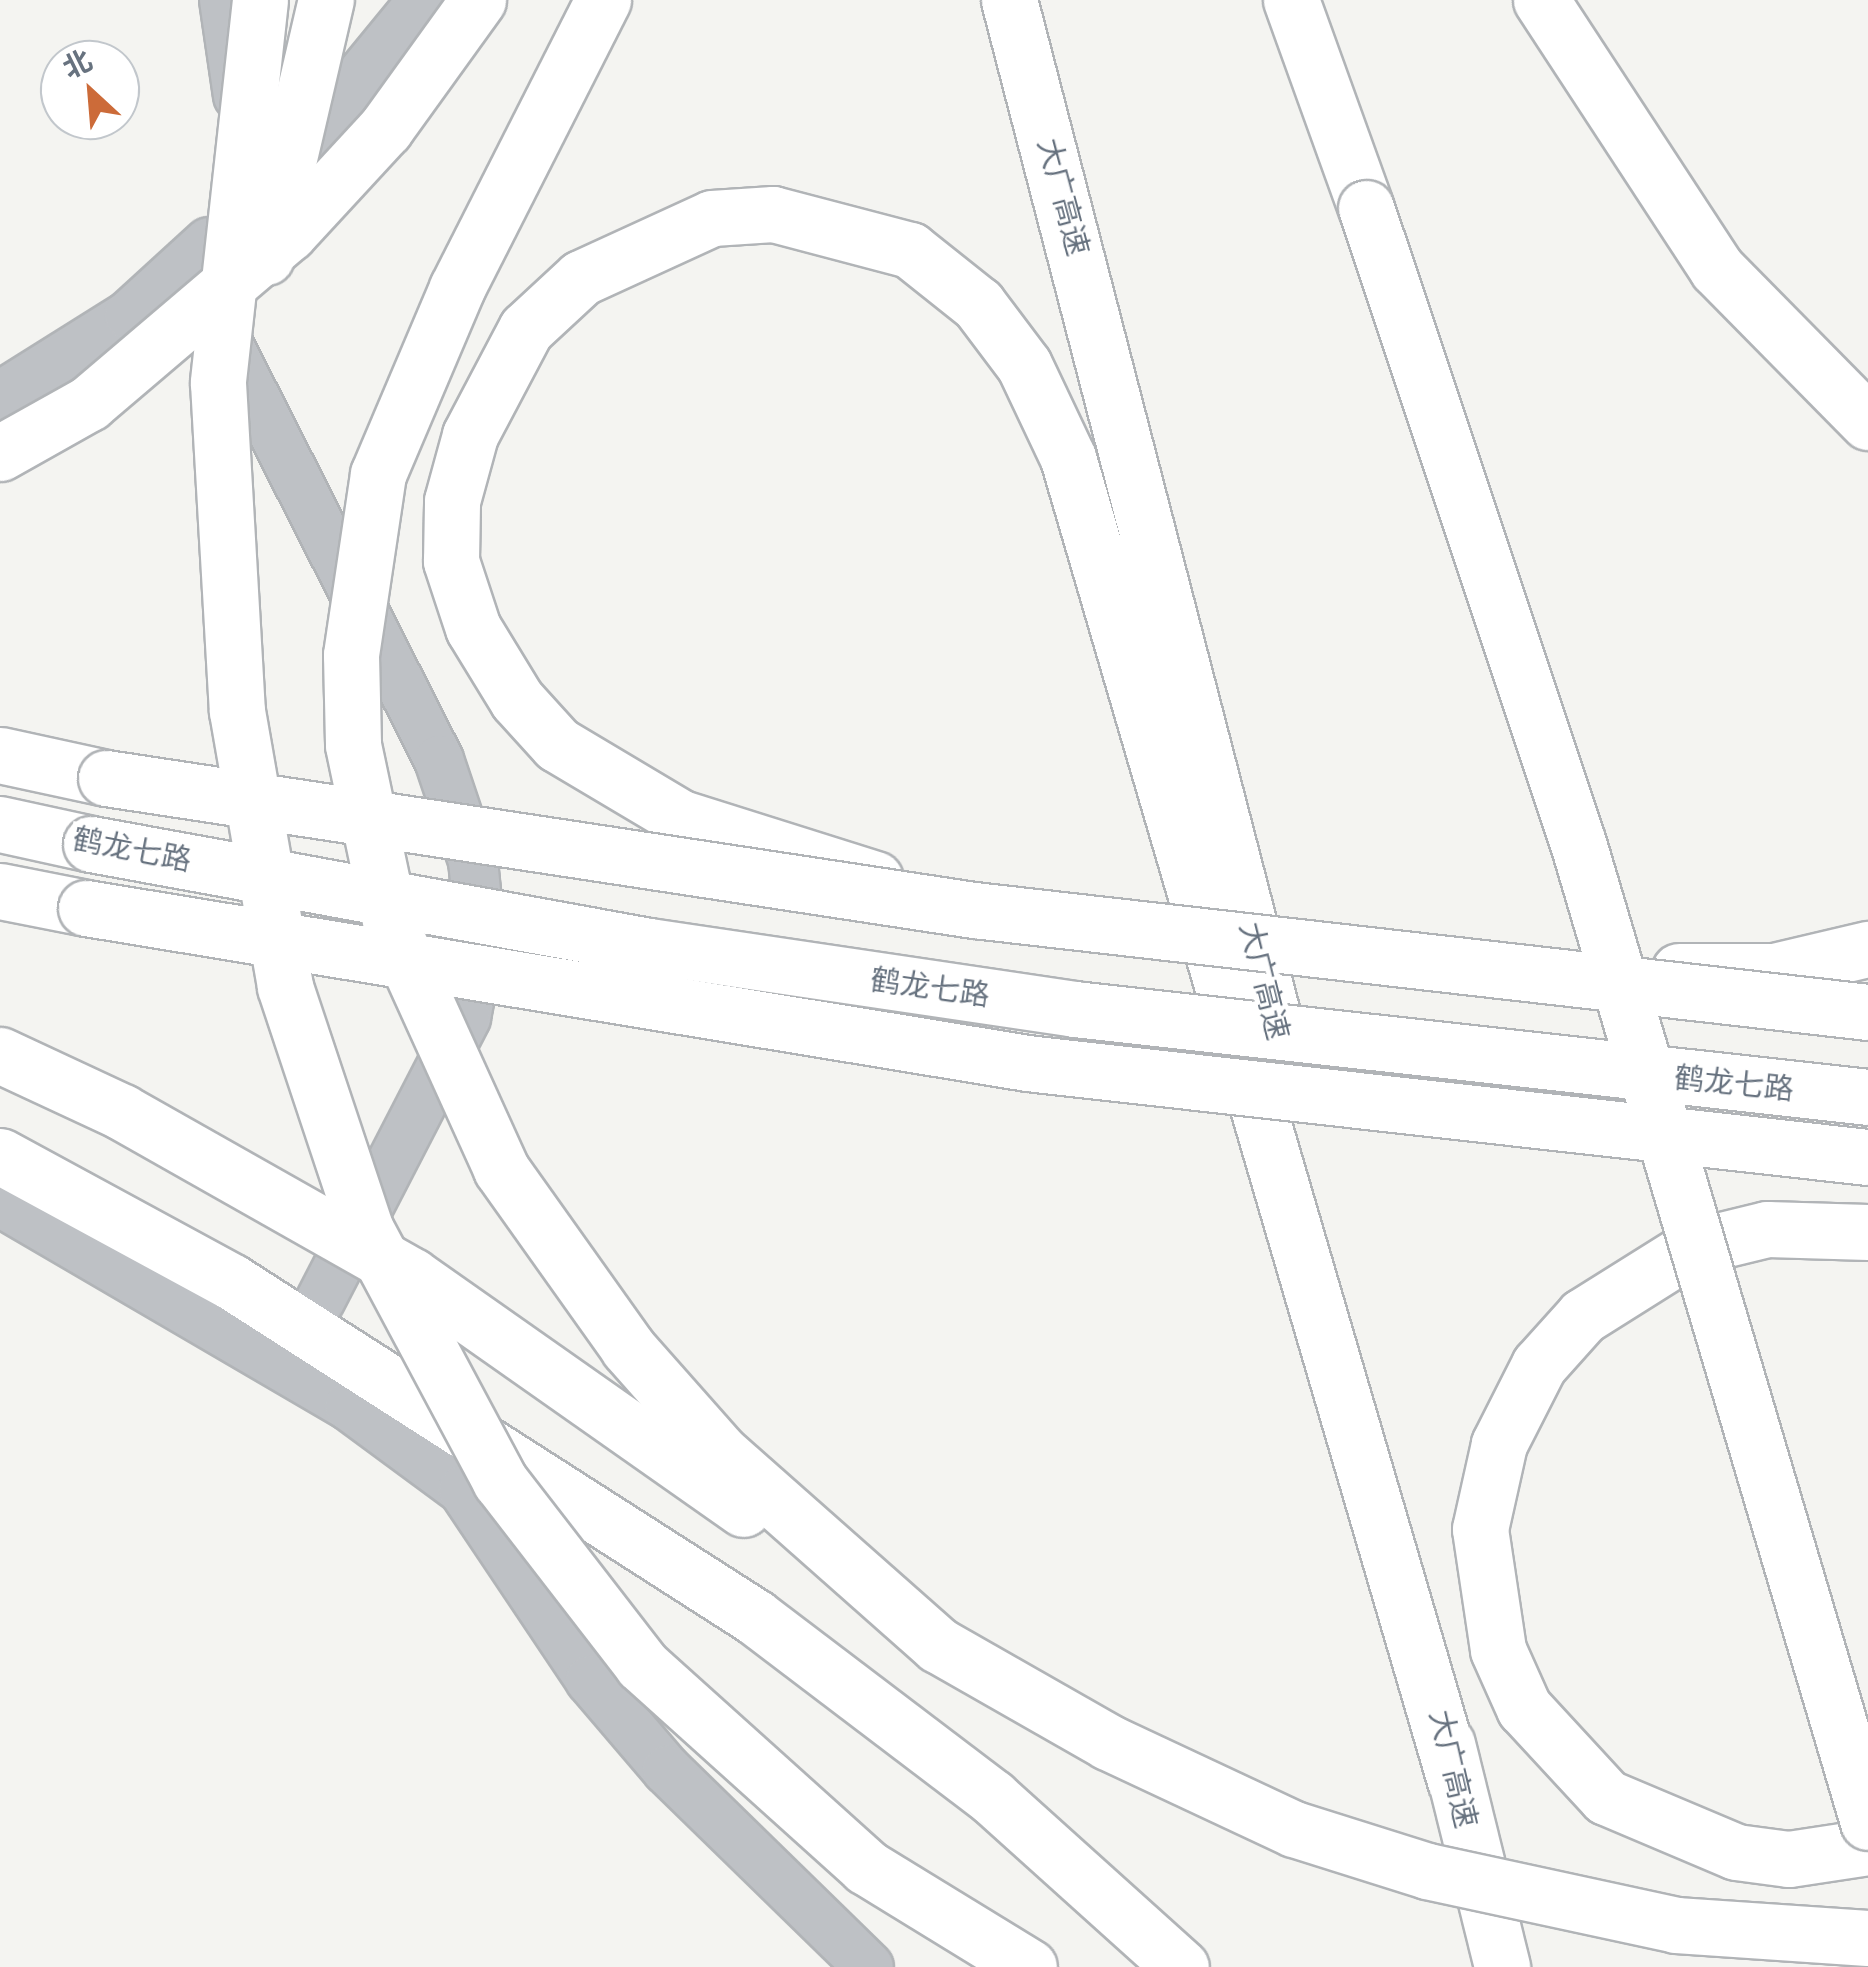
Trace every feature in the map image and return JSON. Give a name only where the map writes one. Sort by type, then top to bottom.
[{"type":"highway","points":[[260,0],[218,383],[232,633],[267,907],[308,1069],[383,1266],[500,1481],[642,1665],[756,1778],[866,1867],[1030,1967]]},
{"type":"highway","points":[[232,633],[260,287],[326,0]]},
{"type":"highway","points":[[0,453],[89,403],[288,233],[385,129],[478,0]]},
{"type":"highway","points":[[603,0],[457,288],[378,474],[350,655],[368,843],[420,1007],[493,1154],[555,1252],[722,1452],[938,1645]]},
{"type":"highway","name":"大广高速","points":[[1009,0],[1136,465],[1502,1967]]},
{"type":"highway","points":[[1291,0],[1578,843],[1868,1822]]},
{"type":"highway","points":[[1541,0],[1646,172],[1717,269],[1868,422]]},
{"type":"highway","points":[[1572,0],[1646,172]]},
{"type":"highway","points":[[974,910],[681,818],[557,744],[517,700],[474,628],[451,561],[452,501],[490,382],[526,329],[581,278],[644,242],[712,218],[773,214],[910,250],[978,304],[1024,365],[1061,442],[1114,591],[1455,1781]]},
{"type":"highway","points":[[0,756],[106,778],[974,910],[1868,1012]]},
{"type":"highway","name":"鹤龙七路","points":[[0,824],[649,946],[1074,1009],[1868,1097]]},
{"type":"highway","name":"鹤龙七路","points":[[0,891],[1027,1063],[1868,1157]]},
{"type":"highway","points":[[1485,970],[1774,971],[1868,949]]},
{"type":"highway","points":[[0,1055],[122,1112],[412,1276],[938,1645],[1197,1788],[1427,1872],[1676,1925],[1868,1938]]},
{"type":"highway","points":[[0,1156],[232,1282],[754,1616],[992,1797],[1181,1967]]},
{"type":"highway","points":[[1868,1232],[1766,1229],[1693,1247],[1583,1316],[1539,1365],[1499,1444],[1480,1529],[1498,1650],[1524,1708],[1606,1797],[1736,1852],[1789,1859],[1868,1847]]},
{"type":"street","points":[[224,0],[241,112],[294,159]]},
{"type":"street","points":[[0,396],[128,314],[186,263],[294,159],[423,0]]},
{"type":"street","points":[[186,263],[438,760],[473,861],[481,940],[466,1018],[320,1301]]},
{"type":"street","points":[[4,1217],[350,1406],[463,1490],[603,1695],[870,1967]]}]
